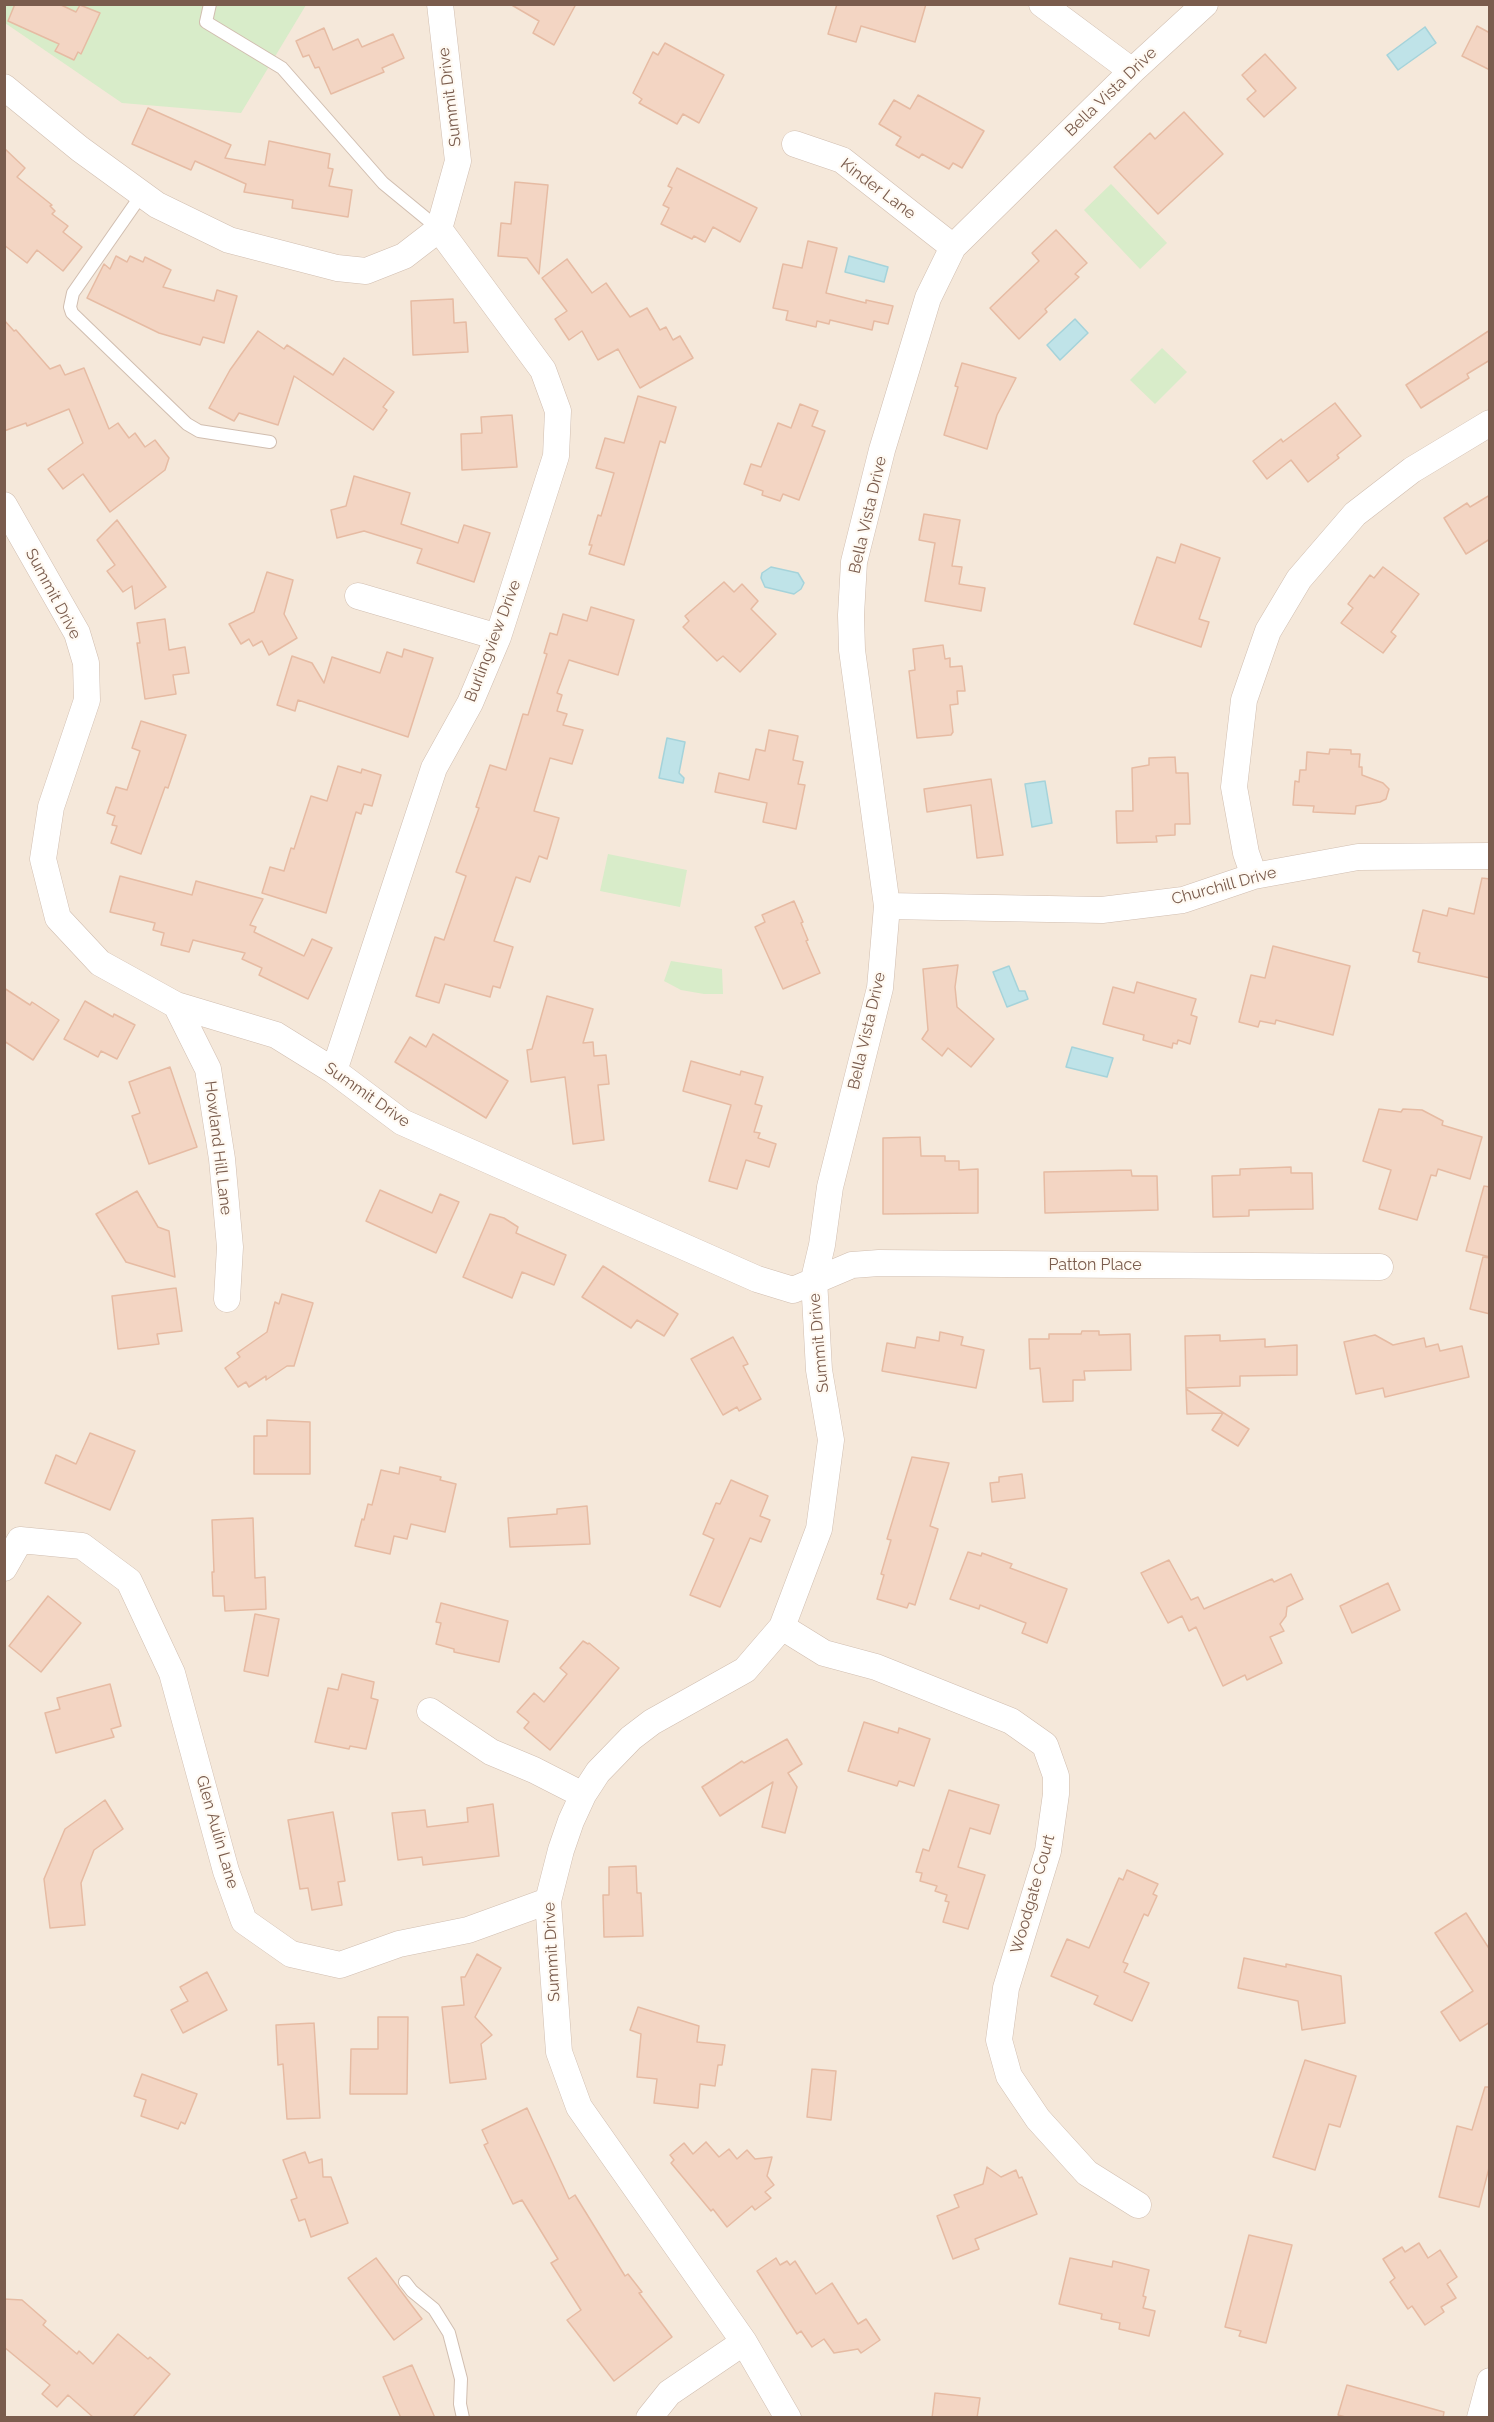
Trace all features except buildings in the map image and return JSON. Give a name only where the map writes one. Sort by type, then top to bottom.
[{"type":"street","name":"Summit Drive","points":[[439,229],[458,162],[440,4]]},
{"type":"street","points":[[1042,4],[1132,71]]},
{"type":"street","name":"Bella Vista Drive","points":[[814,1279],[822,1245],[830,1187],[880,988],[887,906],[852,650],[854,562],[882,450],[928,298],[953,247],[1132,71],[1205,4]]},
{"type":"street","points":[[4,87],[80,149],[157,205],[229,240],[337,268],[366,271],[404,256],[439,229]]},
{"type":"street","name":"Kinder Lane","points":[[795,144],[842,160],[953,247]]},
{"type":"street","name":"Burlingview Drive","points":[[334,1071],[434,768],[470,703],[498,637],[556,456],[558,411],[543,370],[439,229]]},
{"type":"street","points":[[1254,876],[1246,853],[1234,787],[1244,700],[1268,631],[1299,579],[1355,514],[1412,470],[1490,423]]},
{"type":"street","name":"Summit Drive","points":[[4,505],[77,633],[86,663],[87,700],[51,807],[43,859],[57,918],[100,963],[176,1005],[276,1035],[334,1071],[402,1122],[757,1279],[793,1290],[814,1279],[819,1370],[831,1440],[819,1529],[782,1627],[746,1670],[652,1722],[631,1738],[598,1772],[583,1795],[561,1850],[548,1901],[558,2052],[579,2107],[744,2342],[788,2418]]},
{"type":"street","points":[[358,596],[498,637]]},
{"type":"street","name":"Churchill Drive","points":[[887,906],[1102,910],[1184,900],[1254,876],[1358,857],[1490,856]]},
{"type":"street","name":"Howland Hill Lane","points":[[176,1005],[208,1069],[222,1159],[229,1236],[227,1299]]},
{"type":"street","name":"Patton Place","points":[[814,1279],[852,1265],[879,1263],[1380,1267]]},
{"type":"street","name":"Glen Aulin Lane","points":[[4,1569],[20,1540],[82,1546],[129,1581],[172,1673],[226,1871],[243,1921],[291,1954],[340,1965],[399,1944],[468,1930],[548,1901]]},
{"type":"street","name":"Woodgate Court","points":[[782,1627],[824,1653],[876,1667],[1011,1722],[1045,1745],[1056,1776],[1056,1794],[1048,1851],[1006,1988],[999,2040],[1009,2076],[1038,2119],[1087,2173],[1138,2205]]},
{"type":"street","points":[[430,1711],[491,1752],[534,1770],[583,1795]]},
{"type":"street","points":[[649,2418],[669,2393],[744,2342]]},
{"type":"street","points":[[1480,2418],[1490,2381]]},
{"type":"lane","points":[[210,4],[207,22],[282,68],[383,183],[439,229]]},
{"type":"lane","points":[[142,194],[73,293],[70,307],[72,313],[187,424],[199,431],[270,442]]},
{"type":"lane","points":[[405,2282],[440,2317],[449,2333],[461,2379],[460,2404],[463,2418]]},
{"type":"shaded area","points":[[5,5],[1489,5],[1489,2417],[5,2417]]},
{"type":"green space","points":[[4,5],[306,5],[241,113],[122,103],[5,23]]},
{"type":"green space","points":[[1111,184],[1167,243],[1140,269],[1084,210]]},
{"type":"green space","points":[[1162,348],[1187,372],[1155,404],[1130,380]]},
{"type":"green space","points":[[608,854],[687,870],[680,907],[600,891]]},
{"type":"green space","points":[[671,961],[722,969],[723,994],[704,994],[681,990],[664,981]]},
{"type":"water","points":[[1425,27],[1436,43],[1398,70],[1387,55]]},
{"type":"water","points":[[849,256],[888,267],[884,282],[845,272]]},
{"type":"water","points":[[1075,319],[1088,333],[1060,360],[1047,345]]},
{"type":"water","points":[[771,567],[798,573],[804,583],[801,589],[794,594],[765,587],[761,578],[762,573]]},
{"type":"water","points":[[667,738],[685,742],[679,773],[684,778],[683,783],[659,778]]},
{"type":"water","points":[[1045,781],[1052,823],[1032,827],[1025,784]]},
{"type":"water","points":[[1009,966],[1019,991],[1025,991],[1028,999],[1007,1007],[993,972]]},
{"type":"water","points":[[1072,1047],[1113,1058],[1107,1077],[1066,1067]]}]
